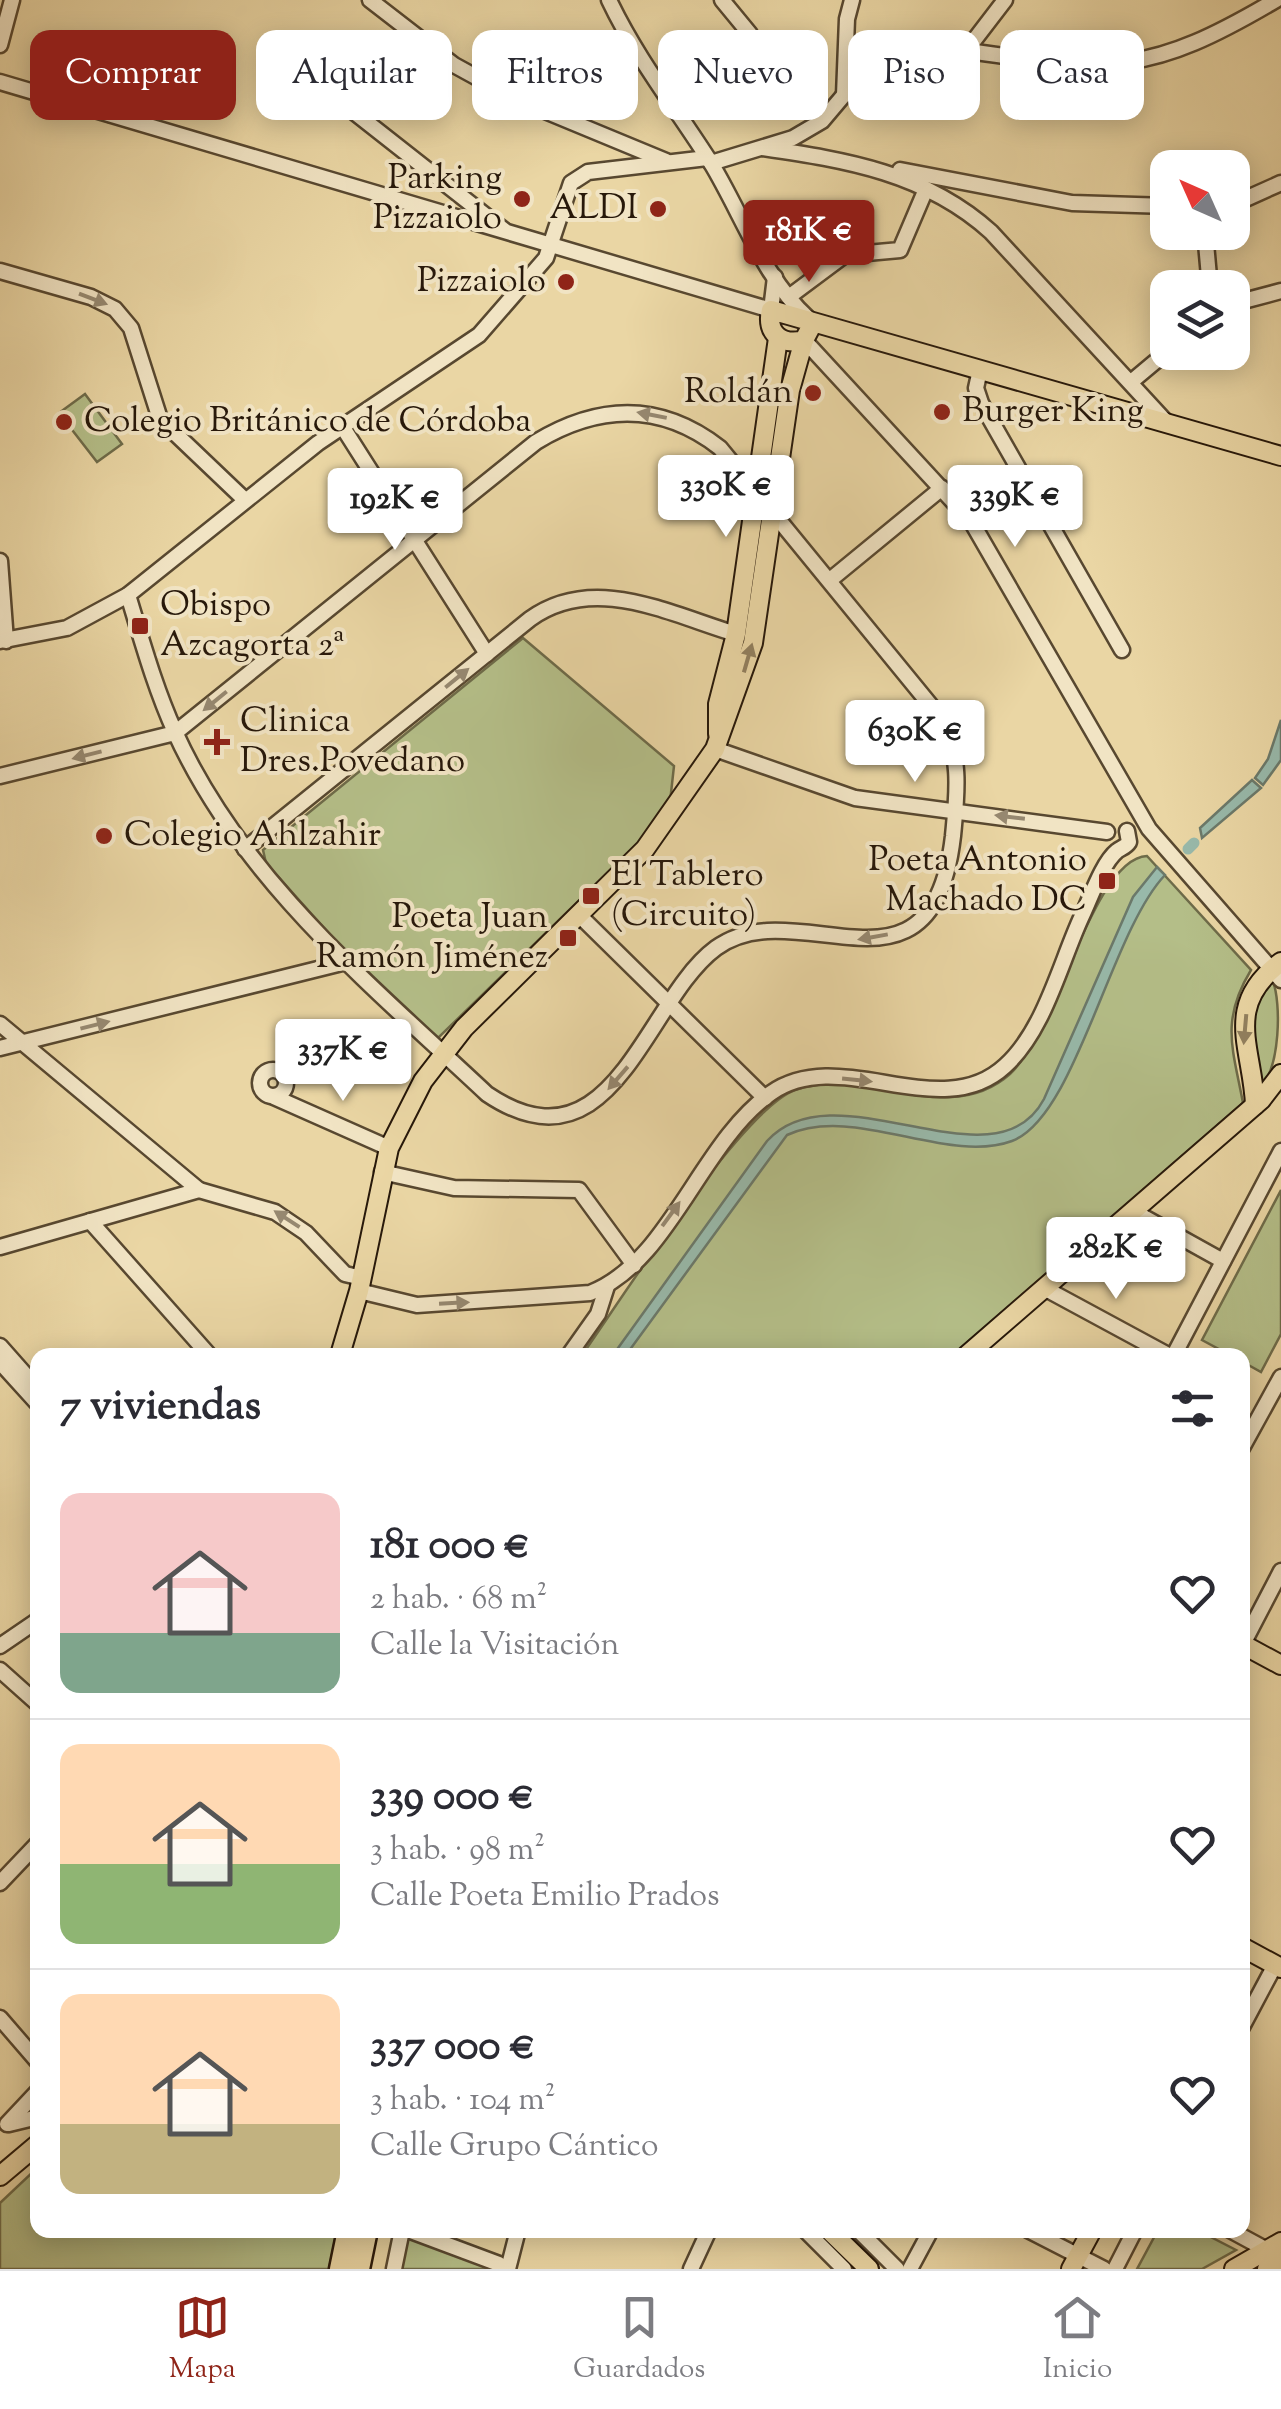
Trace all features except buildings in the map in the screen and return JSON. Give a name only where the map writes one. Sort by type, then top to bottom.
[{"type":"highway","points":[[340,2269],[346,2238]]},
{"type":"highway","points":[[360,2269],[365,2238]]},
{"type":"main road","points":[[804,340],[790,344],[778,338],[769,321],[771,310],[1281,456]]},
{"type":"main road","points":[[342,1348],[389,1148],[442,1052],[646,849],[715,749],[752,643],[795,360],[814,323]]},
{"type":"main road","points":[[715,749],[718,704],[736,634],[778,338]]},
{"type":"main road","points":[[1258,1103],[1242,1032],[1251,998],[1278,971]]},
{"type":"main road","points":[[1258,1103],[1281,1074]]},
{"type":"main road","points":[[975,1348],[1258,1103],[1281,1088]]},
{"type":"main road","points":[[1250,1648],[1281,1665]]},
{"type":"main road","points":[[1250,1950],[1279,1962]]},
{"type":"main road","points":[[0,2176],[30,2151]]},
{"type":"main road","points":[[837,2238],[869,2269]]},
{"type":"main road","points":[[1074,2262],[1088,2238]]},
{"type":"main road","points":[[1234,2269],[1274,2255]]},
{"type":"street","points":[[0,44],[12,0]]},
{"type":"street","points":[[370,0],[454,64],[516,99],[652,158],[674,162]]},
{"type":"street","points":[[722,0],[747,30]]},
{"type":"street","points":[[844,95],[847,19],[852,0]]},
{"type":"street","points":[[980,36],[1005,0]]},
{"type":"street","points":[[980,52],[1078,65],[1150,61],[1186,50],[1276,0]]},
{"type":"street","points":[[613,2],[634,50],[709,160],[775,277],[814,323]]},
{"type":"street","points":[[0,82],[30,91]]},
{"type":"street","points":[[0,562],[3,641],[67,628],[128,595],[342,426],[478,335],[550,248],[570,183],[588,172],[709,160],[763,148],[808,131],[848,94]]},
{"type":"street","points":[[130,120],[512,237],[771,310],[775,277]]},
{"type":"street","points":[[365,120],[512,237]]},
{"type":"street","points":[[763,148],[1072,203],[1150,205]]},
{"type":"street","points":[[875,166],[946,198],[991,232],[1168,424]]},
{"type":"street","points":[[946,198],[951,180]]},
{"type":"street","points":[[1250,197],[1281,183]]},
{"type":"street","points":[[790,296],[846,255],[900,250],[926,189]]},
{"type":"street","points":[[0,271],[91,297],[115,309],[131,328],[160,419],[245,500]]},
{"type":"street","points":[[1250,299],[1281,291]]},
{"type":"street","points":[[804,340],[942,488],[986,544],[1165,853],[1278,971]]},
{"type":"street","points":[[1131,382],[1150,366]]},
{"type":"street","points":[[980,370],[976,388],[981,403],[1122,650]]},
{"type":"street","points":[[0,776],[175,733],[536,442],[563,426],[606,413],[647,413],[688,426],[720,448],[774,509],[941,718],[957,762],[956,811],[942,888],[920,918],[902,929],[865,940],[774,931],[747,933],[704,959],[616,1083],[582,1108],[528,1112],[502,1104],[346,962],[245,849],[175,733],[128,595]]},
{"type":"street","points":[[342,426],[487,654]]},
{"type":"street","points":[[830,580],[942,488]]},
{"type":"street","points":[[245,849],[540,612],[578,596],[620,599],[736,634]]},
{"type":"street","points":[[715,749],[843,796],[1107,832],[1118,826],[1127,831]]},
{"type":"street","points":[[1127,831],[1144,821]]},
{"type":"street","points":[[0,1024],[19,1044],[199,1190],[276,1212],[306,1233],[345,1274],[360,1284],[417,1305],[576,1296],[607,1286],[634,1265],[726,1139],[765,1098],[791,1082],[816,1078],[948,1089],[976,1084],[1000,1071],[1030,1032],[1117,851],[1127,846],[1127,831]]},
{"type":"street","points":[[1107,832],[1107,846],[1117,851]]},
{"type":"street","points":[[579,915],[765,1098]]},
{"type":"street","points":[[0,1048],[346,962]]},
{"type":"street","points":[[274,1097],[389,1148]]},
{"type":"street","points":[[1175,1348],[1281,1151]]},
{"type":"street","points":[[382,1172],[454,1188],[579,1190],[634,1265]]},
{"type":"street","points":[[0,1247],[199,1190]]},
{"type":"street","points":[[1132,1211],[1224,1261]]},
{"type":"street","points":[[90,1221],[203,1348]]},
{"type":"street","points":[[573,1348],[598,1314],[607,1286]]},
{"type":"street","points":[[1044,1288],[1158,1348]]},
{"type":"street","points":[[0,1336],[30,1369]]},
{"type":"street","points":[[0,1346],[30,1380]]},
{"type":"street","points":[[0,1362],[30,1395]]},
{"type":"street","points":[[1250,1433],[1281,1377]]},
{"type":"street","points":[[1265,1406],[1281,1414]]},
{"type":"street","points":[[1250,1629],[1281,1571]]},
{"type":"street","points":[[0,1646],[30,1625]]},
{"type":"street","points":[[0,1670],[30,1697]]},
{"type":"street","points":[[0,1883],[30,1851]]},
{"type":"street","points":[[1250,2013],[1279,1962]]},
{"type":"street","points":[[0,2018],[30,2053]]},
{"type":"street","points":[[4,2127],[30,2099]]},
{"type":"street","points":[[4,2127],[30,2119]]},
{"type":"street","points":[[394,2269],[403,2238]]},
{"type":"street","points":[[426,2238],[503,2267],[515,2238]]},
{"type":"street","points":[[692,2269],[706,2238]]},
{"type":"street","points":[[813,2238],[844,2269]]},
{"type":"street","points":[[866,2238],[897,2269]]},
{"type":"street","points":[[910,2269],[927,2238]]},
{"type":"street","points":[[1040,2238],[1074,2262],[1104,2269]]},
{"type":"street","points":[[1115,2269],[1131,2238]]},
{"type":"street","points":[[1244,2238],[1274,2255]]},
{"type":"green space","points":[[85,394],[122,444],[97,462],[59,413]]},
{"type":"green space","points":[[523,638],[674,766],[670,802],[639,842],[437,1039],[350,957],[266,863],[263,850]]},
{"type":"green space","points":[[1147,856],[1251,970],[1232,1020],[1233,1051],[1243,1103],[961,1348],[587,1348],[715,1168],[772,1105],[795,1090],[849,1085],[933,1097],[960,1096],[986,1089],[1010,1074],[1043,1023],[1092,915],[1127,864]]},
{"type":"green space","points":[[1273,982],[1278,1019],[1275,1052],[1272,1067],[1259,1088],[1252,1016],[1255,1002]]},
{"type":"green space","points":[[1281,1190],[1281,1334],[1261,1372],[1250,1366],[1250,1348],[1217,1348],[1202,1340]]},
{"type":"green space","points":[[30,2175],[30,2238],[335,2238],[329,2269],[0,2269],[0,2203]]},
{"type":"green space","points":[[405,2238],[421,2238],[497,2269],[398,2269]]},
{"type":"green space","points":[[1154,2238],[1213,2238],[1236,2250],[1202,2269],[1137,2269]]},
{"type":"shaded area","points":[[1281,720],[1281,760],[1263,785],[1255,778],[1268,759]]},
{"type":"shaded area","points":[[1252,780],[1261,788],[1202,838],[1200,828]]},
{"type":"shaded area","points":[[1157,867],[1165,875],[1145,902],[1127,938],[1074,1062],[1035,1125],[1012,1141],[986,1146],[959,1146],[841,1126],[813,1127],[787,1135],[631,1348],[618,1348],[767,1141],[797,1121],[832,1115],[953,1133],[990,1134],[1021,1124],[1044,1099],[1133,897]]},
{"type":"waterway","points":[[1188,849],[1194,843]]},
{"type":"place","name":"Parking Pizzaiolo","points":[[522,199]]},
{"type":"place","name":"ALDI","points":[[658,209]]},
{"type":"place","name":"Pizzaiolo","points":[[566,282]]},
{"type":"place","name":"Roldán","points":[[813,393]]},
{"type":"place","name":"Burger King","points":[[942,412]]},
{"type":"place","name":"Colegio Británico de Córdoba","points":[[64,422]]},
{"type":"place","name":"Obispo Azcagorta 2ª","points":[[140,626]]},
{"type":"place","name":"Clinica Dres.Povedano","points":[[217,742]]},
{"type":"place","name":"Colegio Ahlzahir","points":[[104,836]]},
{"type":"place","name":"Poeta Antonio Machado DC","points":[[1107,881]]},
{"type":"place","name":"El Tablero (Circuito)","points":[[591,896]]},
{"type":"place","name":"Poeta Juan Ramón Jiménez","points":[[568,938]]}]
